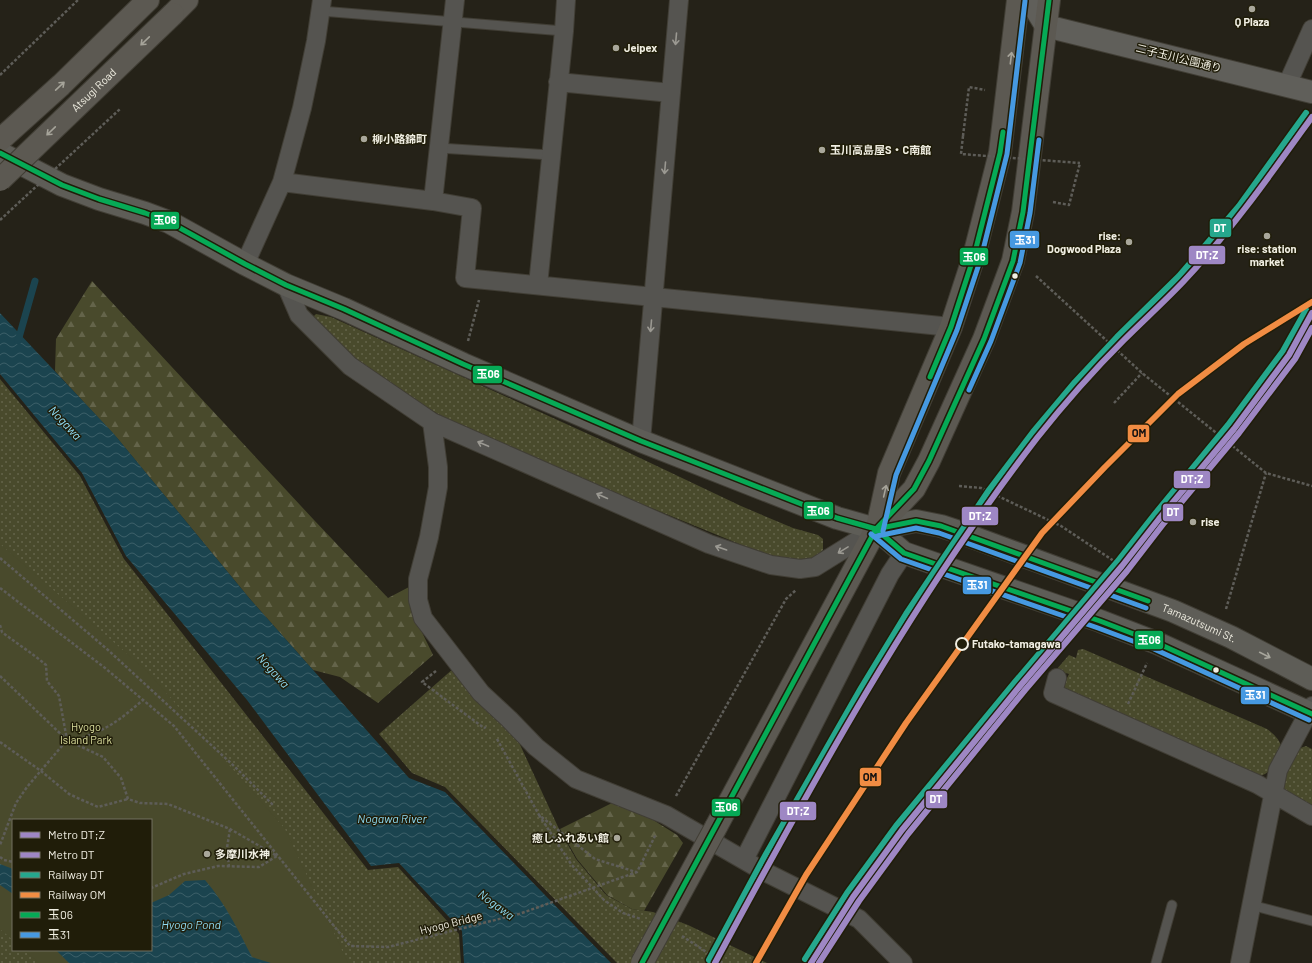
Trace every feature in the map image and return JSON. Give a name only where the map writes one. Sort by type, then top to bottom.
[{"type":"highway","points":[[0,140],[62,85],[148,0]]},
{"type":"highway","name":"Atsugi Road","points":[[0,180],[187,0]]},
{"type":"highway","points":[[876,529],[889,473],[951,328],[974,256],[1000,153],[1018,0]]},
{"type":"highway","points":[[642,963],[876,529],[914,489],[929,461],[984,338],[1013,261],[1023,212],[1049,0]]},
{"type":"main road","name":"Tamazutsumi St.","points":[[0,153],[62,185],[169,222],[286,285],[344,309],[463,364],[641,441],[837,518],[876,529],[904,553],[1100,621],[1157,643],[1311,711]]},
{"type":"main road","name":"Tamazutsumi St.","points":[[876,529],[916,521],[941,526],[956,531],[1173,611],[1231,637],[1312,679]]},
{"type":"street","points":[[432,202],[455,0]]},
{"type":"street","points":[[538,285],[566,0]]},
{"type":"street","points":[[641,441],[679,0]]},
{"type":"street","points":[[1030,0],[1046,26]]},
{"type":"street","points":[[245,264],[282,182],[302,108],[316,41],[321,5]]},
{"type":"street","name":"二子玉川公園通り","points":[[1046,26],[1312,92]]},
{"type":"street","points":[[1286,85],[1312,29]]},
{"type":"street","points":[[558,82],[671,93]]},
{"type":"street","points":[[282,182],[472,208],[465,278],[951,328]]},
{"type":"street","points":[[286,285],[299,315],[350,366],[432,422],[709,544],[771,565],[800,569],[815,567],[876,529]]},
{"type":"street","points":[[432,422],[438,468],[438,487],[429,537],[418,579],[418,600],[423,618],[481,693],[536,747],[576,779],[666,815],[763,871],[859,919],[903,963]]},
{"type":"street","points":[[744,860],[890,574],[904,553]]},
{"type":"street","points":[[1057,678],[1053,693],[1224,769],[1273,793],[1312,816]]},
{"type":"street","points":[[1240,963],[1278,770],[1311,711]]},
{"type":"lane","points":[[321,5],[453,22],[564,31]]},
{"type":"lane","points":[[438,148],[550,155]]},
{"type":"lane","points":[[1156,963],[1172,905]]},
{"type":"lane","points":[[1251,905],[1312,921]]},
{"type":"path","points":[[0,75],[77,0]]},
{"type":"path","points":[[987,90],[969,87],[961,154],[1080,164],[1069,205],[1053,202]]},
{"type":"path","points":[[0,220],[120,110]]},
{"type":"path","points":[[1036,276],[1142,373],[1266,473],[1312,486]]},
{"type":"path","points":[[463,364],[484,280]]},
{"type":"path","points":[[1114,403],[1142,373]]},
{"type":"path","points":[[1232,612],[1226,609],[1266,473]]},
{"type":"path","points":[[959,486],[981,488],[1061,526],[1122,566]]},
{"type":"path","points":[[0,558],[108,650],[234,766],[273,805]]},
{"type":"path","points":[[539,815],[595,859],[637,872],[666,815],[786,599],[801,587]]},
{"type":"path","name":"Hyogo Bridge","points":[[0,589],[105,668],[174,726],[350,946],[388,947],[519,914],[637,872]]},
{"type":"path","points":[[0,625],[2,632],[31,652],[46,665],[47,681],[59,696],[67,740]]},
{"type":"path","points":[[1128,703],[1142,672]]},
{"type":"path","points":[[0,676],[67,740],[103,757],[121,778],[128,799]]},
{"type":"path","points":[[422,682],[484,728],[496,725],[509,719]]},
{"type":"path","points":[[73,743],[104,728],[122,717],[143,700]]},
{"type":"path","points":[[490,726],[539,815],[571,864]]},
{"type":"path","points":[[0,846],[16,804],[67,740]]},
{"type":"path","points":[[0,742],[41,771],[69,794],[98,807],[128,799],[140,803],[168,804],[230,829],[277,856],[259,867],[218,866],[184,874],[152,888]]},
{"type":"path","points":[[229,867],[227,848],[230,829]]},
{"type":"path","points":[[0,857],[4,860],[12,862]]},
{"type":"green space","points":[[92,281],[388,598],[409,587],[417,622],[433,655],[378,703],[340,677],[313,670],[250,599],[118,439],[55,371],[56,339]]},
{"type":"green space","points":[[316,314],[331,317],[619,448],[741,506],[793,528],[818,535],[823,539],[823,550],[810,560],[797,561],[754,550],[605,489],[452,422],[373,376],[315,320],[314,316]]},
{"type":"green space","name":"Hyogo Island Park","points":[[0,379],[80,476],[124,559],[368,870],[398,867],[459,934],[461,963],[0,963]]},
{"type":"green space","name":"Hyogo Island Park","points":[[0,544],[147,671],[285,829],[348,963],[39,963],[25,951],[152,951],[152,819],[12,819],[12,939],[0,929]]},
{"type":"green space","points":[[1083,649],[1267,729],[1275,736],[1281,745],[1282,749],[1280,753],[1267,773],[1255,775],[1062,688],[1069,674],[1056,670],[1069,655],[1076,658],[1078,650]]},
{"type":"green space","points":[[454,668],[510,723],[559,829],[576,859],[606,895],[632,909],[653,912],[688,925],[767,963],[617,963],[445,787],[412,773],[379,734]]},
{"type":"green space","points":[[1306,746],[1312,749],[1312,810],[1283,795],[1280,780],[1295,750]]},
{"type":"green space","points":[[620,799],[677,835],[683,843],[644,911],[632,909],[607,895],[577,859],[560,829]]},
{"type":"water","name":"Nogawa River","points":[[0,313],[114,434],[250,599],[409,778],[445,792],[611,963],[464,963],[462,931],[399,863],[371,866],[247,700],[126,556],[82,473],[0,374]]},
{"type":"water","points":[[0,864],[12,869],[12,893],[0,885]]},
{"type":"water","name":"Hyogo Pond","points":[[205,880],[225,907],[252,957],[271,963],[69,963],[57,951],[152,951],[152,903],[169,895],[185,881]]},
{"type":"waterway","points":[[18,341],[35,281]]},
{"type":"metro line","name":"DT;Z","points":[[715,963],[827,760],[866,694],[906,628],[991,500],[1037,438],[1079,388],[1112,352],[1183,282],[1218,243],[1312,117]]},
{"type":"metro line","name":"DT;Z","points":[[811,963],[853,897],[902,830],[1234,429],[1289,355],[1312,313]]},
{"type":"metro line","name":"DT","points":[[819,963],[859,901],[908,834],[1025,690],[1127,571],[1164,523],[1239,433],[1295,359],[1312,328]]},
{"type":"rail line","name":"DT","points":[[709,960],[766,854],[861,688],[906,614],[989,490],[1033,432],[1075,382],[1117,337],[1179,276],[1239,206],[1306,113]]},
{"type":"rail line","name":"OM","points":[[756,963],[806,875],[906,723],[1042,533],[1178,394],[1244,344],[1312,302]]},
{"type":"rail line","name":"DT","points":[[805,959],[847,893],[896,826],[1117,562],[1228,425],[1283,351],[1306,310]]},
{"type":"transit line","name":"玉06","points":[[642,963],[876,529],[914,489],[929,461],[984,339],[1013,261],[1023,212],[1049,0]]},
{"type":"transit line","name":"玉31","points":[[883,531],[896,475],[957,330],[981,258],[1007,154],[1025,1]]},
{"type":"transit line","name":"玉06","points":[[930,377],[951,327],[974,256],[1000,153],[1003,132]]},
{"type":"transit line","name":"玉31","points":[[969,390],[991,341],[1020,263],[1030,213],[1039,140]]},
{"type":"transit line","name":"玉06","points":[[0,153],[62,185],[169,222],[286,285],[344,309],[463,364],[641,441],[837,518],[876,529],[904,553],[1100,621],[1157,643],[1312,714]]},
{"type":"transit line","name":"玉06","points":[[876,529],[916,521],[941,526],[1148,601]]},
{"type":"transit line","name":"玉31","points":[[877,536],[916,528],[939,533],[1146,608]]},
{"type":"transit line","name":"玉31","points":[[871,534],[901,559],[1154,649],[1309,720]]},
{"type":"place","name":"Q Plaza","points":[[1252,9]]},
{"type":"place","name":"Jeipex","points":[[616,48]]},
{"type":"place","name":"柳小路錦町","points":[[364,139]]},
{"type":"place","name":"玉川高島屋S・C南館","points":[[822,150]]},
{"type":"place","name":"rise: station market","points":[[1267,236]]},
{"type":"place","name":"rise: Dogwood Plaza","points":[[1129,242]]},
{"type":"place","name":"rise","points":[[1193,522]]},
{"type":"place","name":"Futako-tamagawa","points":[[962,644]]},
{"type":"place","name":"癒しふれあい館","points":[[617,838]]},
{"type":"place","name":"多摩川水神","points":[[207,854]]},
{"type":"water label","name":"Nogawa","points":[[65,423]]},
{"type":"water label","name":"Nogawa","points":[[273,671]]},
{"type":"water label","name":"Nogawa","points":[[496,905]]}]
